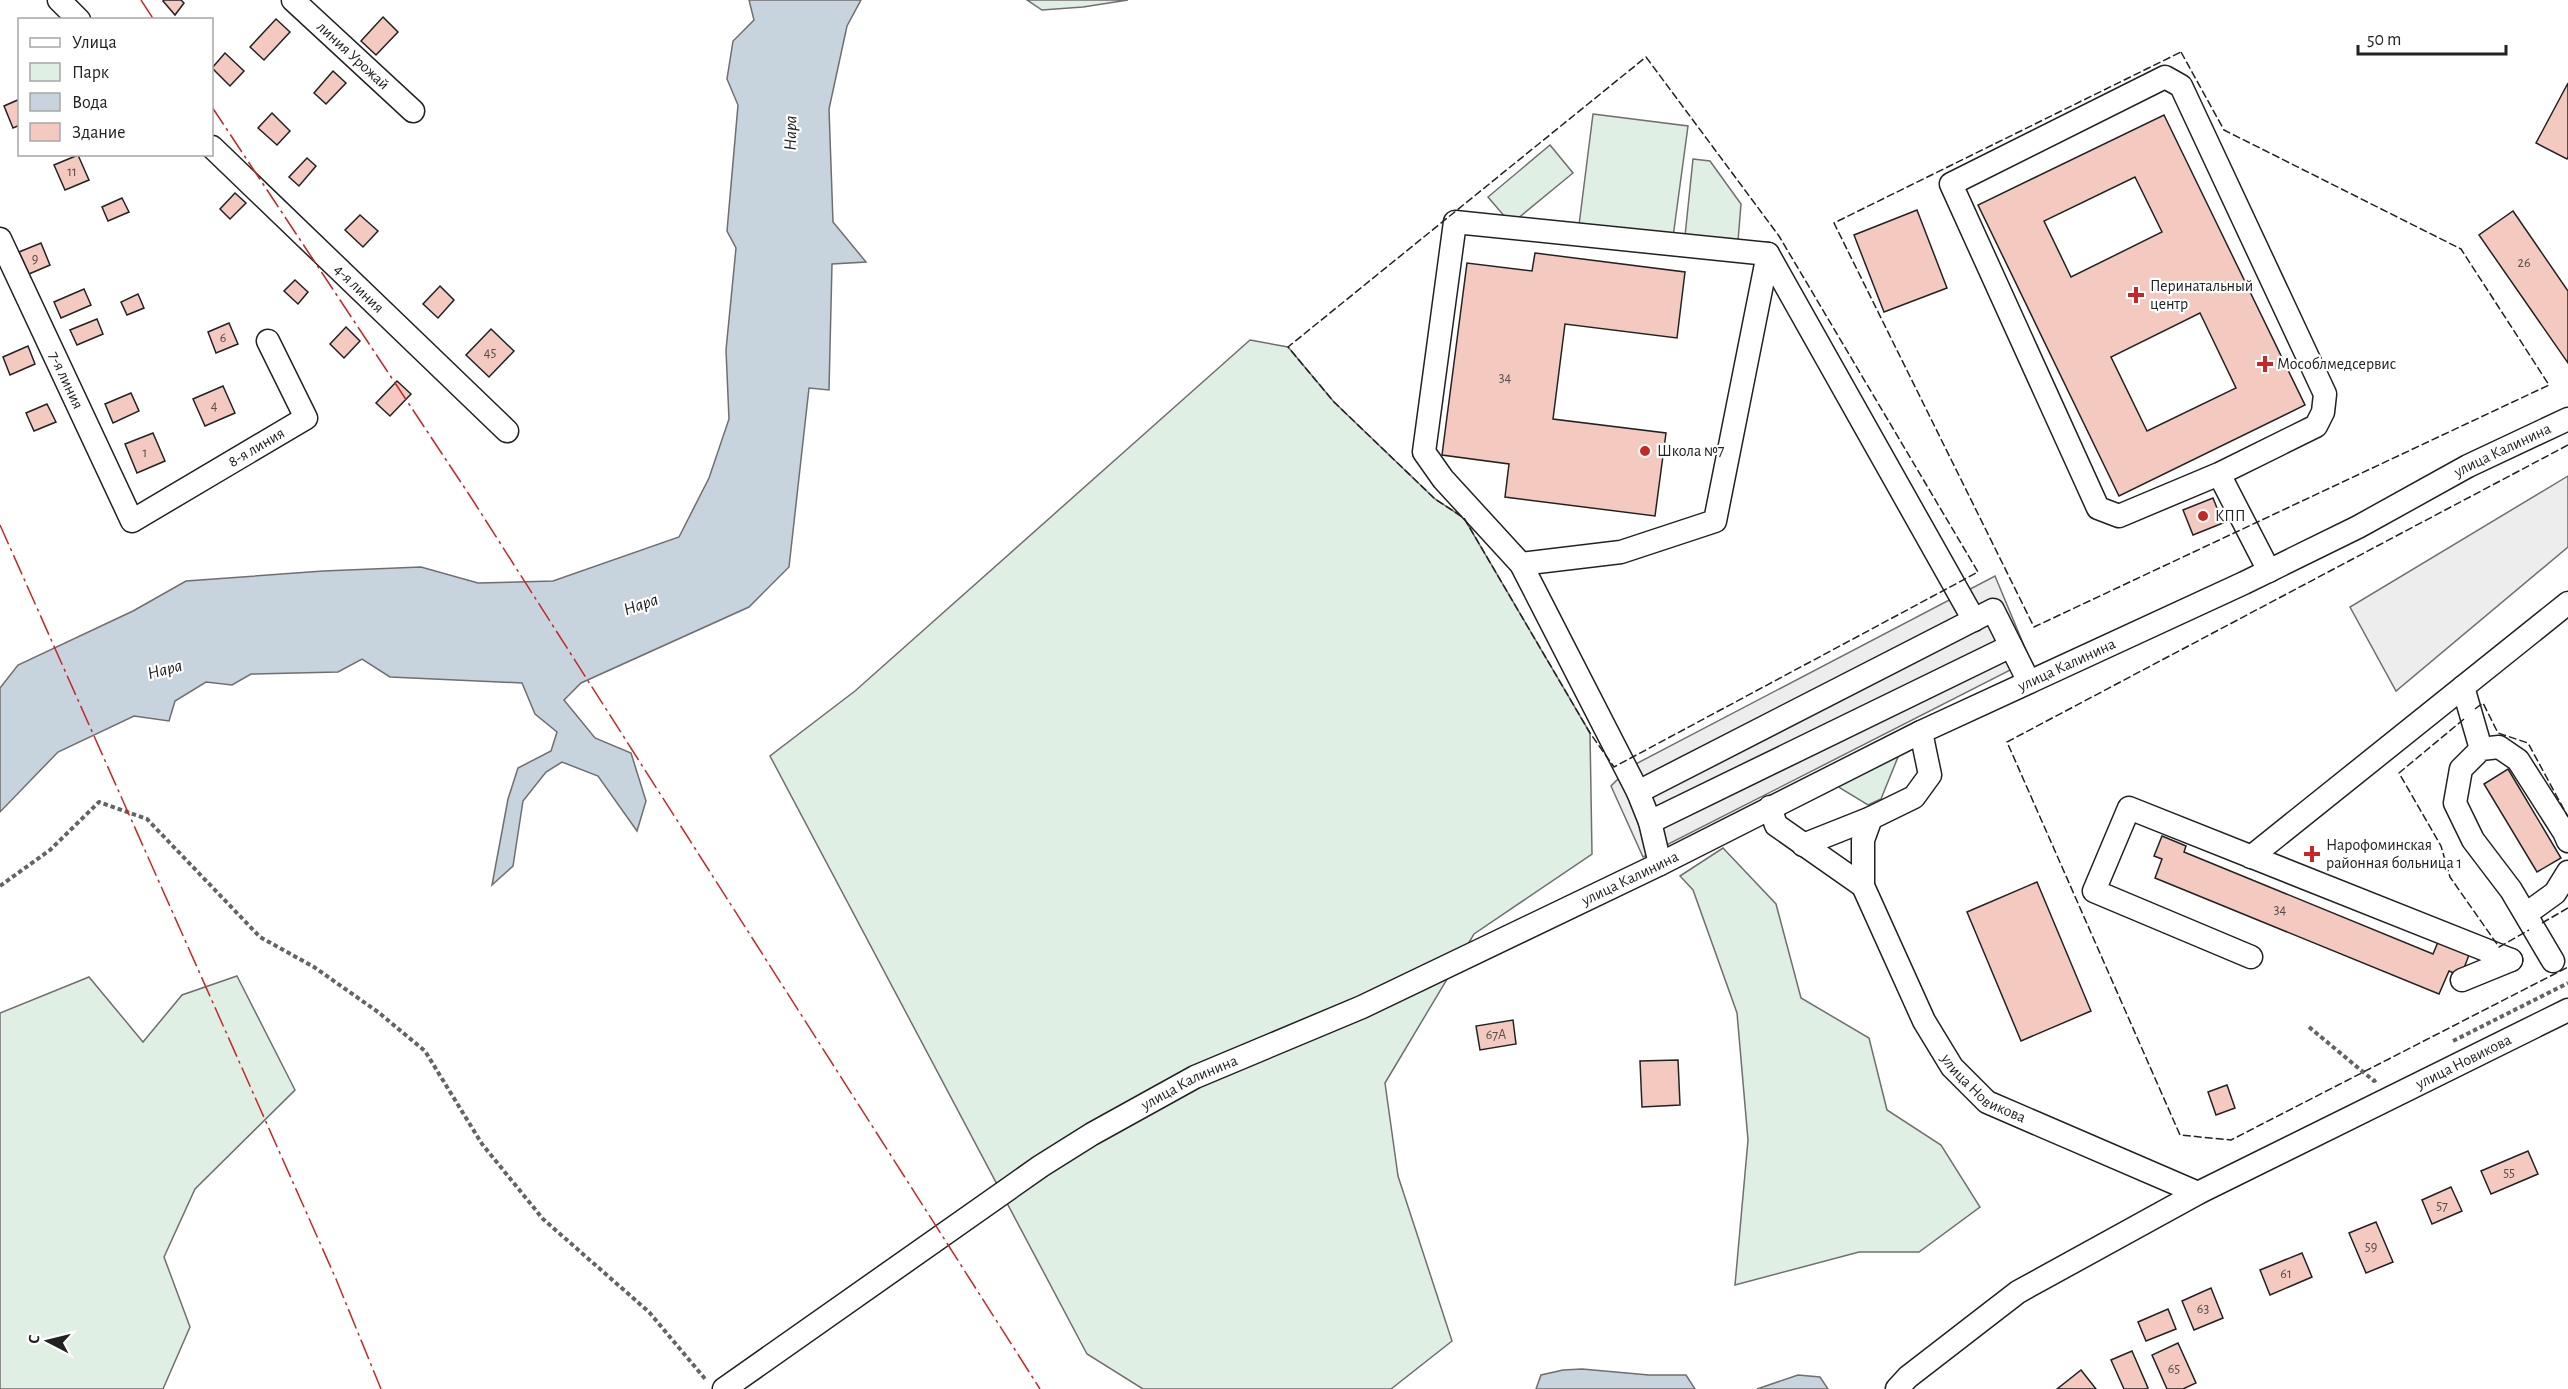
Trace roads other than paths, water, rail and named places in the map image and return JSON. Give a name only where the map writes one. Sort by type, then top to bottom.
[{"type":"street","points":[[59,0],[77,18]]},
{"type":"street","name":"линия Урожай","points":[[293,0],[413,111]]},
{"type":"street","points":[[2165,77],[2181,86],[2325,394],[2323,412],[2316,426],[2219,474],[2119,516],[2098,508],[1951,184],[2165,77]]},
{"type":"street","name":"4-я линия","points":[[213,148],[507,431]]},
{"type":"street","points":[[1660,864],[1650,822],[1638,792],[1521,564],[1443,479],[1424,452],[1455,222],[1768,254]]},
{"type":"street","name":"7-я линия","points":[[0,239],[132,520]]},
{"type":"street","points":[[1521,564],[1621,552],[1714,521],[1768,254]]},
{"type":"street","points":[[1768,254],[1974,620]]},
{"type":"street","name":"8-я линия","points":[[132,520],[306,417],[268,341]]},
{"type":"street","name":"улица Калинина","points":[[724,1389],[1041,1166],[1092,1134],[1195,1077],[1362,1007],[1660,864],[1921,732],[2269,571],[2358,527],[2468,466],[2568,419]]},
{"type":"street","points":[[2219,474],[2269,571]]},
{"type":"street","points":[[2251,857],[2568,603]]},
{"type":"street","points":[[1638,792],[1993,610],[2029,682]]},
{"type":"street","points":[[1650,822],[2011,646]]},
{"type":"street","points":[[2463,687],[2481,749]]},
{"type":"street","points":[[1803,845],[1871,818],[1914,797],[1930,775],[1921,732]]},
{"type":"street","points":[[2553,961],[2526,914],[2473,840],[2454,803],[2461,769],[2481,749],[2499,747],[2518,760],[2568,841]]},
{"type":"street","points":[[1770,807],[1776,825],[1863,886]]},
{"type":"street","points":[[2251,957],[2094,891],[2129,808],[2511,960],[2462,980]]},
{"type":"street","points":[[1863,886],[1863,840],[1871,818]]},
{"type":"street","points":[[2526,914],[2555,893],[2568,872]]},
{"type":"street","name":"улица Новикова","points":[[1863,886],[1924,1021],[1952,1067],[1987,1102],[2198,1193]]},
{"type":"street","name":"улица Новикова","points":[[1897,1389],[1908,1377],[2018,1292],[2198,1193],[2568,1010]]},
{"type":"water","name":"Нара","points":[[749,0],[861,0],[847,26],[829,109],[833,222],[866,262],[832,264],[829,390],[809,388],[789,567],[749,607],[581,683],[564,700],[595,738],[631,753],[646,801],[637,831],[598,776],[562,762],[546,772],[523,801],[513,866],[492,885],[508,799],[518,768],[551,751],[557,732],[535,714],[522,683],[390,677],[362,659],[338,672],[251,674],[232,685],[206,682],[175,701],[169,721],[134,716],[58,752],[0,812],[0,688],[18,665],[133,611],[186,581],[323,571],[421,567],[478,583],[553,581],[679,537],[709,478],[729,419],[726,350],[736,248],[727,231],[738,105],[727,79],[733,41],[754,20]]},
{"type":"water","points":[[1582,1369],[1649,1375],[1686,1375],[1695,1389],[1536,1389],[1541,1375]]},
{"type":"water","points":[[1798,1375],[1820,1377],[1828,1389],[1757,1389]]},
{"type":"place","name":"Перинатальный центр","points":[[2136,295]]},
{"type":"place","name":"Мособлмедсервис","points":[[2265,364]]},
{"type":"place","name":"Школа №7","points":[[1645,451]]},
{"type":"place","name":"КПП","points":[[2203,516]]},
{"type":"place","name":"Нарофоминская районная больница 1","points":[[2312,854]]}]
